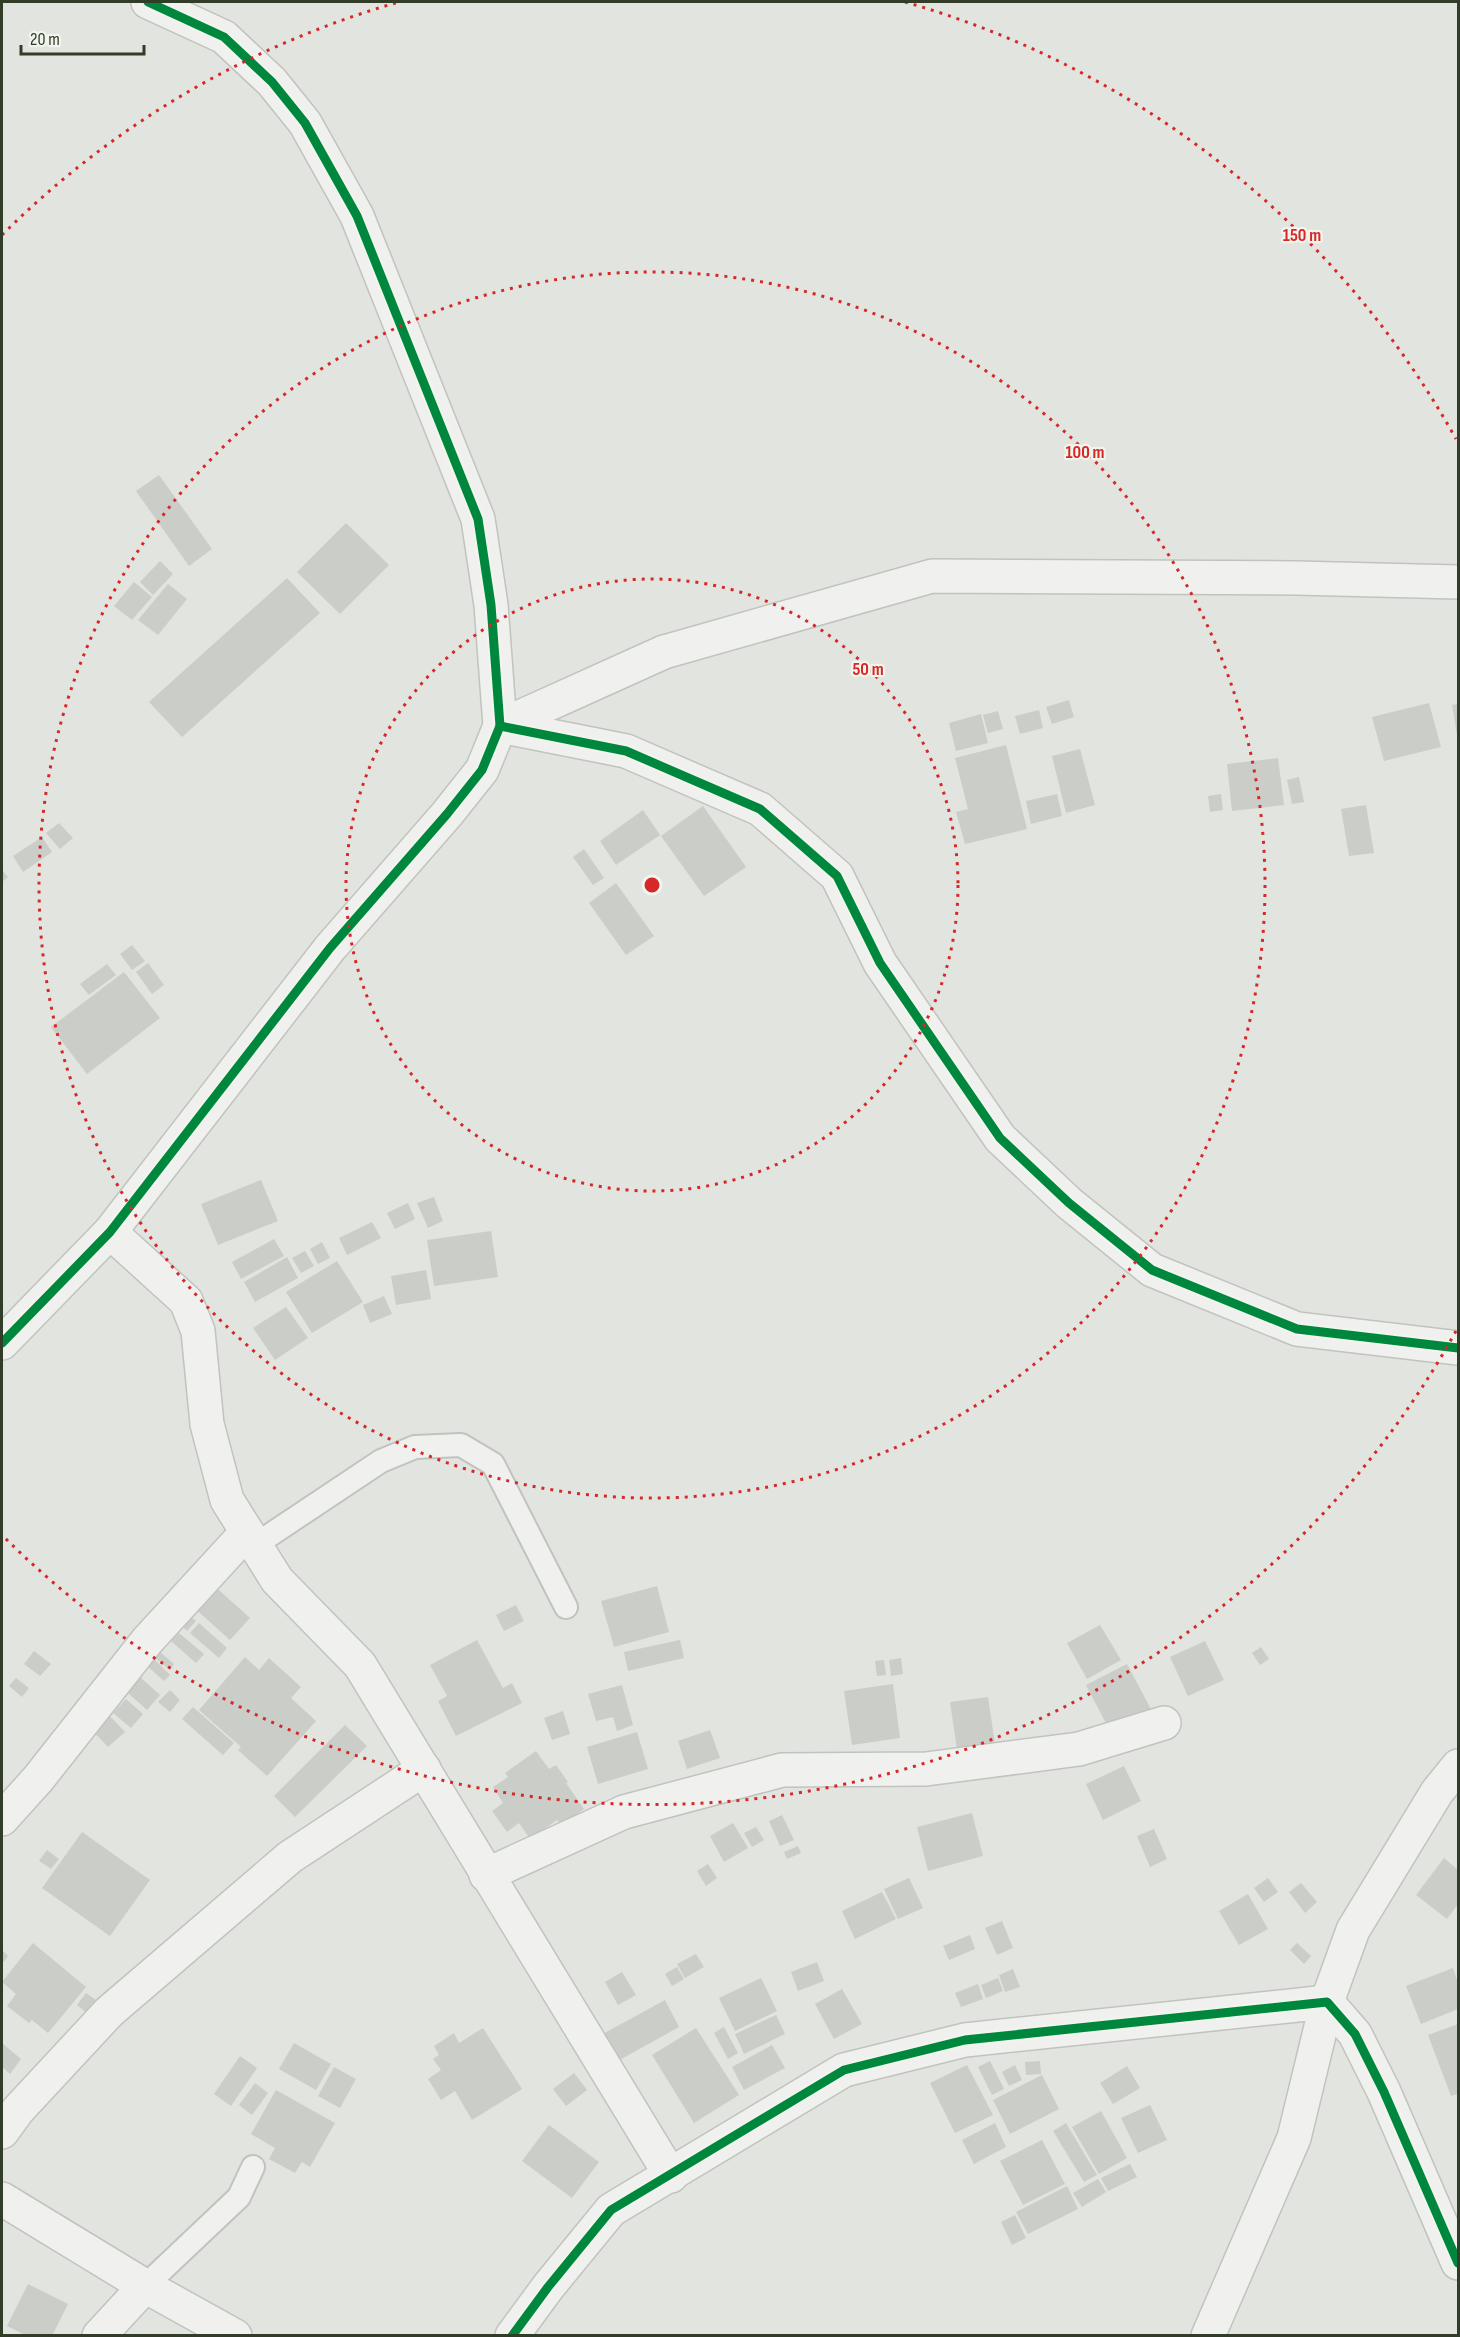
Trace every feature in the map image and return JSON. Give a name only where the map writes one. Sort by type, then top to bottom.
[{"type":"street","points":[[2,1343],[110,1232],[330,948],[447,814],[482,770],[500,726],[491,605],[478,519],[357,216],[305,123],[272,82],[224,37],[148,2]]},
{"type":"street","points":[[500,726],[664,652],[932,576],[1284,578],[1458,582]]},
{"type":"street","points":[[500,726],[626,751],[760,809],[837,876],[880,963],[1000,1138],[1069,1203],[1152,1270],[1297,1329],[1458,1348]]},
{"type":"street","points":[[110,1232],[186,1301],[198,1331],[207,1424],[227,1500],[277,1581],[360,1665],[671,2176]]},
{"type":"street","points":[[2,1819],[38,1779],[147,1641],[251,1538]]},
{"type":"street","points":[[486,1875],[624,1812],[782,1770],[926,1768],[961,1764],[1078,1749],[1164,1722]]},
{"type":"street","points":[[1208,2336],[1294,2138],[1327,2002],[1353,1930],[1437,1792],[1458,1766]]},
{"type":"street","points":[[2,2132],[18,2110],[109,2012],[290,1857],[424,1769]]},
{"type":"street","points":[[512,2336],[548,2287],[611,2211],[844,2070],[965,2040],[1327,2002]]},
{"type":"street","points":[[1327,2002],[1355,2034],[1384,2092],[1458,2263]]},
{"type":"street","points":[[2,2199],[145,2286],[235,2336]]},
{"type":"street","points":[[99,2336],[145,2286]]},
{"type":"lane","points":[[251,1538],[381,1461],[415,1446],[461,1445],[493,1464],[566,1607]]},
{"type":"lane","points":[[145,2286],[239,2197],[253,2167]]},
{"type":"building","points":[[159,475],[212,549],[189,566],[136,491]]},
{"type":"building","points":[[346,523],[389,565],[340,614],[297,572]]},
{"type":"building","points":[[160,561],[173,574],[153,595],[140,582]]},
{"type":"building","points":[[287,578],[320,613],[182,737],[149,702]]},
{"type":"building","points":[[134,582],[152,597],[132,620],[114,606]]},
{"type":"building","points":[[168,584],[187,599],[158,635],[138,620]]},
{"type":"building","points":[[1069,700],[1074,717],[1052,724],[1046,707]]},
{"type":"building","points":[[1429,703],[1441,747],[1384,761],[1372,717]]},
{"type":"building","points":[[1458,704],[1458,735],[1457,735],[1452,705]]},
{"type":"building","points":[[1039,710],[1043,728],[1020,734],[1015,716]]},
{"type":"building","points":[[998,711],[1003,729],[988,733],[983,715]]},
{"type":"building","points":[[981,714],[988,743],[956,751],[949,723]]},
{"type":"building","points":[[1006,745],[1027,829],[965,844],[956,812],[968,809],[955,758]]},
{"type":"building","points":[[1080,749],[1095,805],[1066,813],[1052,756]]},
{"type":"building","points":[[1278,758],[1284,805],[1232,811],[1227,764]]},
{"type":"building","points":[[1299,777],[1304,802],[1292,804],[1287,780]]},
{"type":"building","points":[[1057,794],[1062,816],[1031,824],[1026,801]]},
{"type":"building","points":[[1221,794],[1223,810],[1210,812],[1208,796]]},
{"type":"building","points":[[1366,805],[1374,853],[1349,856],[1341,809]]},
{"type":"building","points":[[703,806],[746,867],[704,896],[661,836]]},
{"type":"building","points":[[643,810],[660,835],[616,865],[600,841]]},
{"type":"building","points":[[59,823],[73,838],[60,849],[46,833]]},
{"type":"building","points":[[42,837],[52,852],[23,872],[13,856]]},
{"type":"building","points":[[584,849],[604,878],[593,885],[573,857]]},
{"type":"building","points":[[2,870],[8,877],[2,882]]},
{"type":"building","points":[[616,883],[654,936],[626,955],[589,903]]},
{"type":"building","points":[[132,945],[145,961],[132,970],[120,954]]},
{"type":"building","points":[[148,963],[164,985],[152,994],[136,972]]},
{"type":"building","points":[[107,964],[116,975],[89,995],[80,984]]},
{"type":"building","points":[[124,972],[160,1018],[87,1074],[51,1027]]},
{"type":"building","points":[[261,1180],[278,1221],[218,1245],[201,1204]]},
{"type":"building","points":[[434,1197],[443,1221],[428,1228],[417,1203]]},
{"type":"building","points":[[408,1203],[415,1219],[395,1229],[387,1213]]},
{"type":"building","points":[[372,1222],[381,1238],[347,1255],[339,1238]]},
{"type":"building","points":[[491,1231],[498,1277],[434,1286],[427,1240]]},
{"type":"building","points":[[274,1239],[284,1256],[241,1279],[232,1262]]},
{"type":"building","points":[[322,1242],[330,1258],[318,1264],[310,1249]]},
{"type":"building","points":[[305,1251],[314,1266],[301,1273],[292,1258]]},
{"type":"building","points":[[287,1257],[298,1278],[255,1302],[244,1282]]},
{"type":"building","points":[[337,1261],[363,1302],[312,1333],[286,1292]]},
{"type":"building","points":[[426,1270],[431,1299],[396,1305],[391,1276]]},
{"type":"building","points":[[384,1296],[392,1314],[370,1323],[363,1305]]},
{"type":"building","points":[[286,1307],[308,1338],[275,1360],[253,1328]]},
{"type":"building","points":[[211,1583],[250,1618],[230,1640],[191,1605]]},
{"type":"building","points":[[657,1586],[669,1632],[614,1647],[601,1601]]},
{"type":"building","points":[[516,1605],[524,1621],[504,1631],[496,1615]]},
{"type":"building","points":[[184,1612],[196,1621],[187,1631],[176,1620]]},
{"type":"building","points":[[199,1623],[227,1648],[219,1658],[190,1633]]},
{"type":"building","points":[[1100,1625],[1121,1660],[1087,1679],[1067,1643]]},
{"type":"building","points":[[179,1633],[204,1654],[196,1663],[171,1641]]},
{"type":"building","points":[[477,1640],[503,1688],[512,1683],[522,1703],[456,1736],[438,1701],[447,1696],[430,1665]]},
{"type":"building","points":[[680,1640],[684,1658],[628,1671],[624,1652]]},
{"type":"building","points":[[1205,1641],[1224,1680],[1188,1696],[1170,1657]]},
{"type":"building","points":[[1261,1647],[1269,1659],[1260,1665],[1252,1653]]},
{"type":"building","points":[[34,1651],[51,1664],[40,1676],[24,1664]]},
{"type":"building","points":[[159,1651],[174,1664],[170,1670],[154,1657]]},
{"type":"building","points":[[245,1657],[259,1670],[269,1658],[301,1687],[291,1698],[316,1721],[267,1776],[238,1750],[241,1747],[199,1710]]},
{"type":"building","points":[[901,1658],[903,1674],[891,1676],[889,1660]]},
{"type":"building","points":[[154,1659],[170,1675],[164,1681],[147,1666]]},
{"type":"building","points":[[884,1660],[886,1675],[877,1676],[875,1661]]},
{"type":"building","points":[[1127,1664],[1153,1713],[1112,1735],[1086,1685]]},
{"type":"building","points":[[140,1677],[160,1695],[147,1710],[127,1692]]},
{"type":"building","points":[[16,1678],[29,1688],[22,1697],[9,1686]]},
{"type":"building","points":[[893,1684],[900,1738],[852,1745],[844,1691]]},
{"type":"building","points":[[622,1685],[633,1725],[617,1731],[613,1717],[596,1721],[588,1694]]},
{"type":"building","points":[[170,1690],[180,1700],[170,1712],[158,1702]]},
{"type":"building","points":[[988,1697],[996,1751],[958,1756],[950,1702]]},
{"type":"building","points":[[126,1699],[143,1714],[131,1728],[113,1713]]},
{"type":"building","points":[[193,1707],[234,1743],[223,1755],[182,1719]]},
{"type":"building","points":[[563,1711],[570,1734],[552,1740],[544,1718]]},
{"type":"building","points":[[109,1715],[125,1732],[108,1747],[92,1730]]},
{"type":"building","points":[[345,1725],[367,1746],[295,1817],[274,1796]]},
{"type":"building","points":[[710,1730],[720,1758],[687,1769],[678,1741]]},
{"type":"building","points":[[637,1732],[648,1769],[598,1784],[587,1747]]},
{"type":"building","points":[[536,1751],[549,1769],[556,1765],[584,1809],[561,1825],[557,1820],[530,1839],[519,1823],[507,1832],[492,1811],[503,1803],[493,1787],[508,1777],[505,1773]]},
{"type":"building","points":[[1124,1766],[1141,1801],[1103,1820],[1086,1784]]},
{"type":"building","points":[[972,1813],[983,1856],[928,1871],[917,1827]]},
{"type":"building","points":[[782,1815],[794,1840],[780,1846],[769,1821]]},
{"type":"building","points":[[733,1823],[748,1848],[724,1862],[710,1836]]},
{"type":"building","points":[[756,1827],[764,1840],[752,1847],[744,1833]]},
{"type":"building","points":[[1154,1829],[1167,1859],[1150,1867],[1137,1836]]},
{"type":"building","points":[[82,1832],[150,1880],[110,1936],[42,1888]]},
{"type":"building","points":[[798,1846],[801,1853],[787,1859],[784,1852]]},
{"type":"building","points":[[47,1850],[59,1859],[51,1869],[39,1861]]},
{"type":"building","points":[[1444,1858],[1458,1870],[1458,1904],[1447,1919],[1416,1895]]},
{"type":"building","points":[[708,1864],[717,1878],[706,1886],[697,1871]]},
{"type":"building","points":[[909,1878],[923,1908],[898,1919],[884,1889]]},
{"type":"building","points":[[1268,1878],[1278,1892],[1264,1902],[1254,1888]]},
{"type":"building","points":[[1301,1883],[1317,1902],[1305,1913],[1289,1892]]},
{"type":"building","points":[[882,1892],[896,1919],[855,1939],[842,1911]]},
{"type":"building","points":[[1248,1894],[1268,1929],[1239,1945],[1219,1911]]},
{"type":"building","points":[[1002,1921],[1013,1948],[997,1955],[985,1928]]},
{"type":"building","points":[[970,1935],[975,1949],[949,1960],[943,1946]]},
{"type":"building","points":[[33,1943],[86,1987],[48,2033],[32,2020],[29,2023],[7,2006],[16,1994],[2,1982]]},
{"type":"building","points":[[1297,1943],[1311,1956],[1304,1964],[1290,1950]]},
{"type":"building","points":[[2,1950],[8,1956],[2,1964]]},
{"type":"building","points":[[696,1954],[704,1967],[685,1978],[677,1964]]},
{"type":"building","points":[[817,1962],[824,1981],[798,1991],[791,1972]]},
{"type":"building","points":[[677,1967],[684,1979],[672,1986],[665,1974]]},
{"type":"building","points":[[1453,1968],[1458,1983],[1458,2009],[1421,2024],[1406,1986]]},
{"type":"building","points":[[1013,1969],[1020,1987],[1005,1992],[999,1975]]},
{"type":"building","points":[[622,1972],[636,1995],[618,2005],[605,1982]]},
{"type":"building","points":[[761,1978],[777,2011],[735,2031],[719,1998]]},
{"type":"building","points":[[998,1978],[1003,1991],[986,1998],[981,1985]]},
{"type":"building","points":[[978,1984],[983,1999],[961,2007],[955,1993]]},
{"type":"building","points":[[842,1989],[862,2024],[834,2039],[815,2004]]},
{"type":"building","points":[[86,1993],[99,2002],[89,2015],[77,2005]]},
{"type":"building","points":[[665,2000],[679,2027],[616,2062],[601,2035]]},
{"type":"building","points":[[776,2015],[785,2034],[744,2054],[735,2034]]},
{"type":"building","points":[[1458,2024],[1458,2094],[1451,2096],[1428,2035]]},
{"type":"building","points":[[724,2027],[738,2053],[728,2059],[714,2033]]},
{"type":"building","points":[[483,2028],[522,2089],[472,2120],[455,2091],[441,2100],[428,2079],[441,2070],[433,2059],[439,2055],[434,2046],[454,2033],[459,2043]]},
{"type":"building","points":[[696,2028],[739,2095],[694,2123],[652,2055]]},
{"type":"building","points":[[2,2043],[21,2059],[10,2074],[2,2067]]},
{"type":"building","points":[[294,2043],[331,2064],[316,2090],[279,2069]]},
{"type":"building","points":[[772,2045],[785,2068],[744,2090],[732,2067]]},
{"type":"building","points":[[240,2056],[257,2068],[231,2106],[214,2094]]},
{"type":"building","points":[[990,2061],[1004,2089],[992,2095],[978,2067]]},
{"type":"building","points":[[1040,2061],[1041,2074],[1026,2075],[1025,2062]]},
{"type":"building","points":[[967,2065],[993,2115],[955,2133],[930,2083]]},
{"type":"building","points":[[1015,2065],[1022,2080],[1009,2086],[1002,2072]]},
{"type":"building","points":[[1127,2066],[1140,2088],[1113,2104],[1100,2083]]},
{"type":"building","points":[[334,2067],[356,2079],[340,2108],[318,2096]]},
{"type":"building","points":[[574,2073],[587,2090],[566,2106],[553,2089]]},
{"type":"building","points":[[1042,2075],[1059,2109],[1010,2134],[993,2100]]},
{"type":"building","points":[[255,2083],[268,2093],[252,2115],[239,2105]]},
{"type":"building","points":[[276,2090],[335,2123],[310,2167],[302,2162],[295,2173],[269,2159],[275,2148],[251,2134]]},
{"type":"building","points":[[1150,2105],[1167,2140],[1138,2153],[1121,2118]]},
{"type":"building","points":[[1101,2111],[1127,2158],[1099,2174],[1072,2127]]},
{"type":"building","points":[[995,2123],[1006,2147],[974,2164],[962,2140]]},
{"type":"building","points":[[1066,2123],[1097,2175],[1084,2182],[1053,2131]]},
{"type":"building","points":[[549,2125],[599,2162],[572,2198],[522,2161]]},
{"type":"building","points":[[1042,2140],[1065,2184],[1023,2205],[1000,2161]]},
{"type":"building","points":[[1130,2164],[1137,2177],[1108,2191],[1101,2178]]},
{"type":"building","points":[[1098,2179],[1106,2192],[1082,2207],[1073,2193]]},
{"type":"building","points":[[1067,2186],[1078,2209],[1028,2234],[1016,2212]]},
{"type":"building","points":[[1015,2215],[1026,2238],[1012,2245],[1001,2222]]},
{"type":"building","points":[[28,2284],[68,2304],[52,2336],[27,2336],[7,2326]]},
{"type":"cycle path","points":[[2,1343],[110,1232],[330,948],[447,814],[482,770],[500,726],[491,605],[478,519],[357,216],[305,123],[272,82],[224,37],[148,2]]},
{"type":"cycle path","points":[[500,726],[626,751],[760,809],[837,876],[880,963],[1000,1138],[1069,1203],[1152,1270],[1297,1329],[1458,1348]]},
{"type":"cycle path","points":[[512,2336],[548,2287],[611,2210],[844,2070],[965,2040],[1327,2002],[1355,2034],[1384,2092],[1458,2263]]}]
